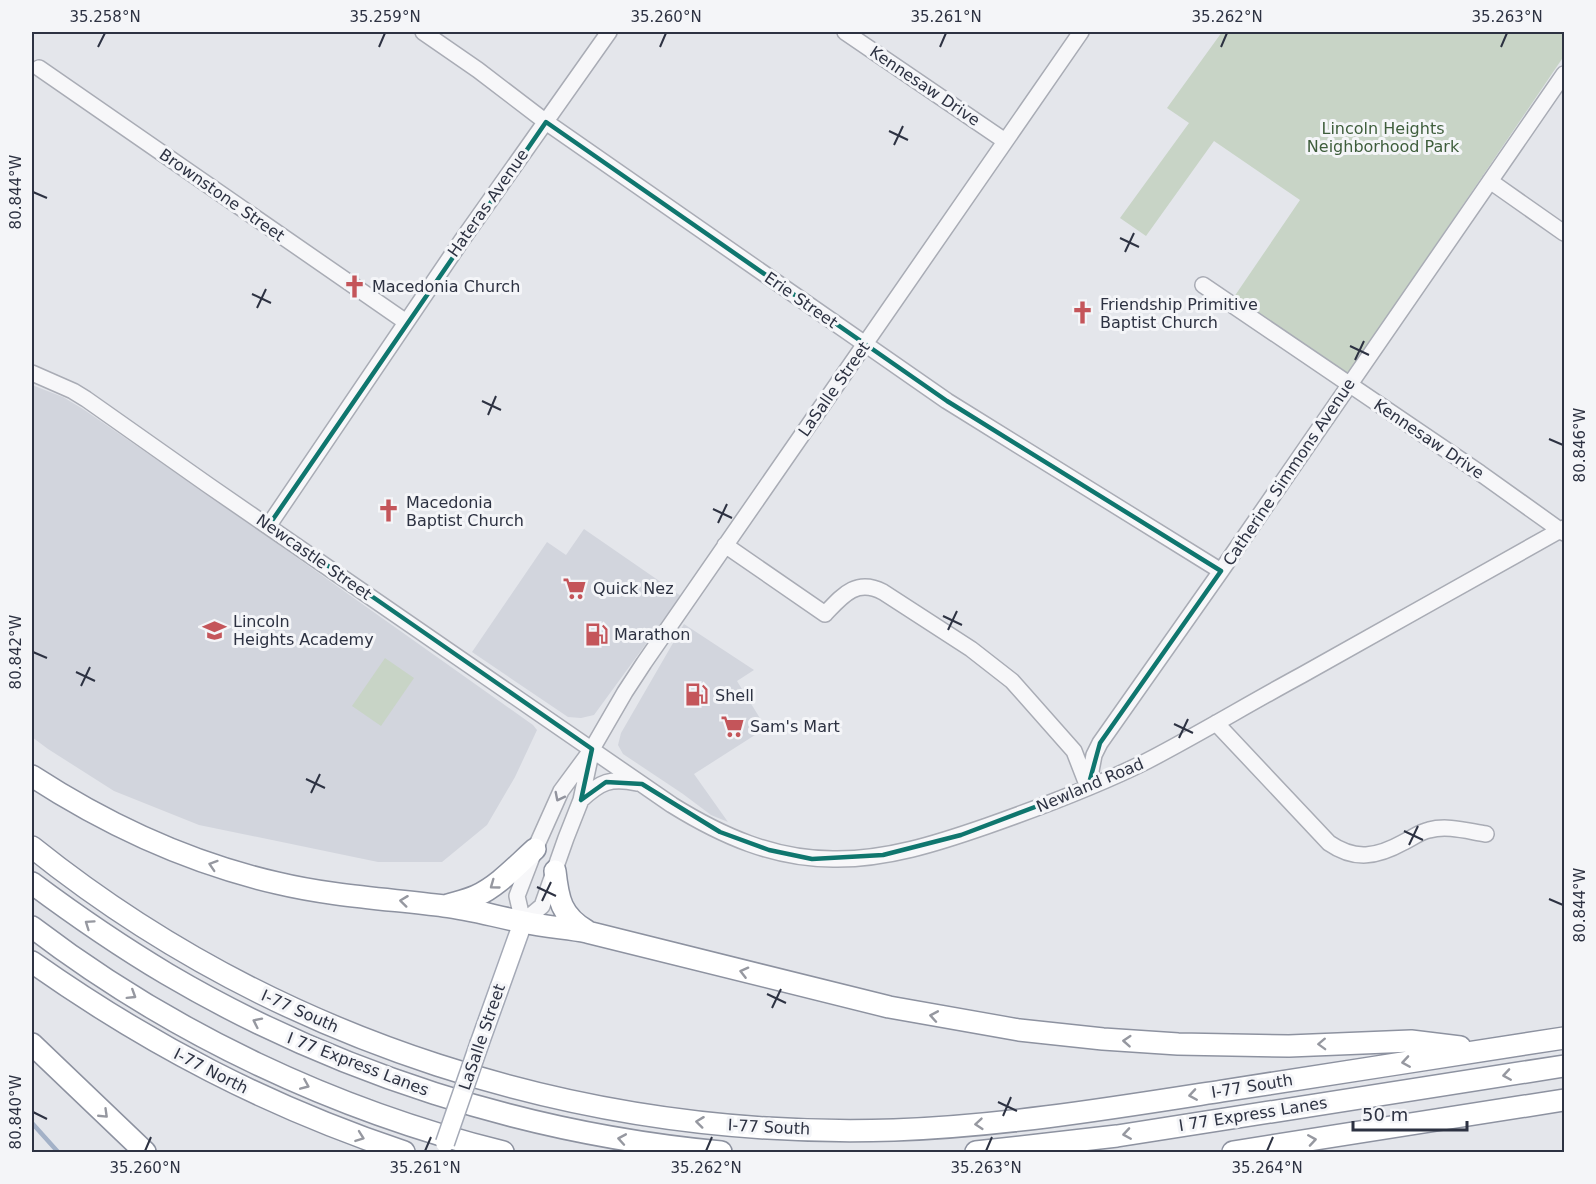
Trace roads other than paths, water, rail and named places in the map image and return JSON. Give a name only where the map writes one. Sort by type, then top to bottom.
[{"type":"highway","points":[[32,776],[123,828],[214,866],[275,883],[303,889],[444,906],[554,928],[587,932],[888,1007],[1019,1030],[1092,1038],[1178,1044],[1289,1046],[1411,1041],[1485,1050]]},
{"type":"highway","name":"I-77 South","points":[[32,847],[114,908],[173,945],[253,989],[324,1022],[395,1051],[488,1080],[585,1104],[665,1118],[743,1126],[821,1130],[895,1130],[970,1125],[1113,1108],[1564,1038]]},
{"type":"highway","points":[[444,906],[484,892],[535,849]]},
{"type":"highway","points":[[555,871],[557,891],[564,911],[573,922],[587,932]]},
{"type":"highway","name":"I 77 Express Lanes","points":[[32,883],[99,931],[176,979],[267,1027],[348,1062],[450,1099],[540,1123],[629,1141],[721,1152]]},
{"type":"highway","points":[[32,927],[78,961],[149,1006],[261,1065],[373,1112],[448,1137],[503,1152]]},
{"type":"highway","name":"I-77 North","points":[[32,962],[134,1030],[211,1072],[314,1119],[404,1152]]},
{"type":"highway","points":[[32,1044],[145,1152]]},
{"type":"highway","name":"I 77 Express Lanes","points":[[976,1152],[1117,1136],[1564,1066]]},
{"type":"highway","points":[[1233,1152],[1564,1100]]},
{"type":"main road","name":"LaSalle Street","points":[[441,1152],[523,922]]},
{"type":"street","name":"Erie Street","points":[[423,32],[478,70],[546,122],[947,401],[1221,571]]},
{"type":"street","name":"Hateras Avenue","points":[[268,525],[406,322],[609,32]]},
{"type":"street","name":"Kennesaw Drive","points":[[845,32],[1005,141]]},
{"type":"street","name":"LaSalle Street","points":[[592,749],[581,800],[542,906],[523,922],[517,896],[561,791],[592,749],[638,672],[725,545],[1081,32]]},
{"type":"street","name":"Brownstone Street","points":[[39,68],[406,322]]},
{"type":"street","name":"Catherine Simmons Avenue","points":[[1088,787],[1094,755],[1100,743],[1564,74]]},
{"type":"street","points":[[1490,181],[1564,233]]},
{"type":"street","name":"Kennesaw Drive","points":[[1203,285],[1563,530]]},
{"type":"street","name":"Newcastle Street","points":[[32,373],[86,399],[592,749]]},
{"type":"street","name":"Newland Road","points":[[592,749],[695,819],[744,842],[790,856],[812,859],[835,860],[883,855],[927,845],[997,822],[1088,787],[1148,760],[1563,530]]},
{"type":"street","points":[[725,545],[825,614],[842,596],[853,589],[871,587],[883,592],[970,649],[1012,681],[1074,751],[1088,787]]},
{"type":"street","points":[[1216,723],[1329,843],[1344,851],[1366,855],[1375,854],[1393,849],[1424,832],[1445,828],[1486,834]]},
{"type":"street","points":[[581,800],[599,784],[608,781],[626,780],[642,784]]},
{"type":"waterway","points":[[32,1123],[58,1152]]},
{"type":"place","name":"Macedonia Church","points":[[354,286]]},
{"type":"place","name":"Friendship Primitive Baptist Church","points":[[1082,313]]},
{"type":"place","name":"Macedonia Baptist Church","points":[[388,511]]},
{"type":"place","name":"Quick Nez","points":[[575,588]]},
{"type":"place","name":"Lincoln Heights Academy","points":[[215,630]]},
{"type":"place","name":"Marathon","points":[[596,634]]},
{"type":"place","name":"Shell","points":[[697,695]]},
{"type":"place","name":"Sam's Mart","points":[[732,726]]},
{"type":"park label","name":"Lincoln Heights Neighborhood Park","points":[[1383,137]]}]
